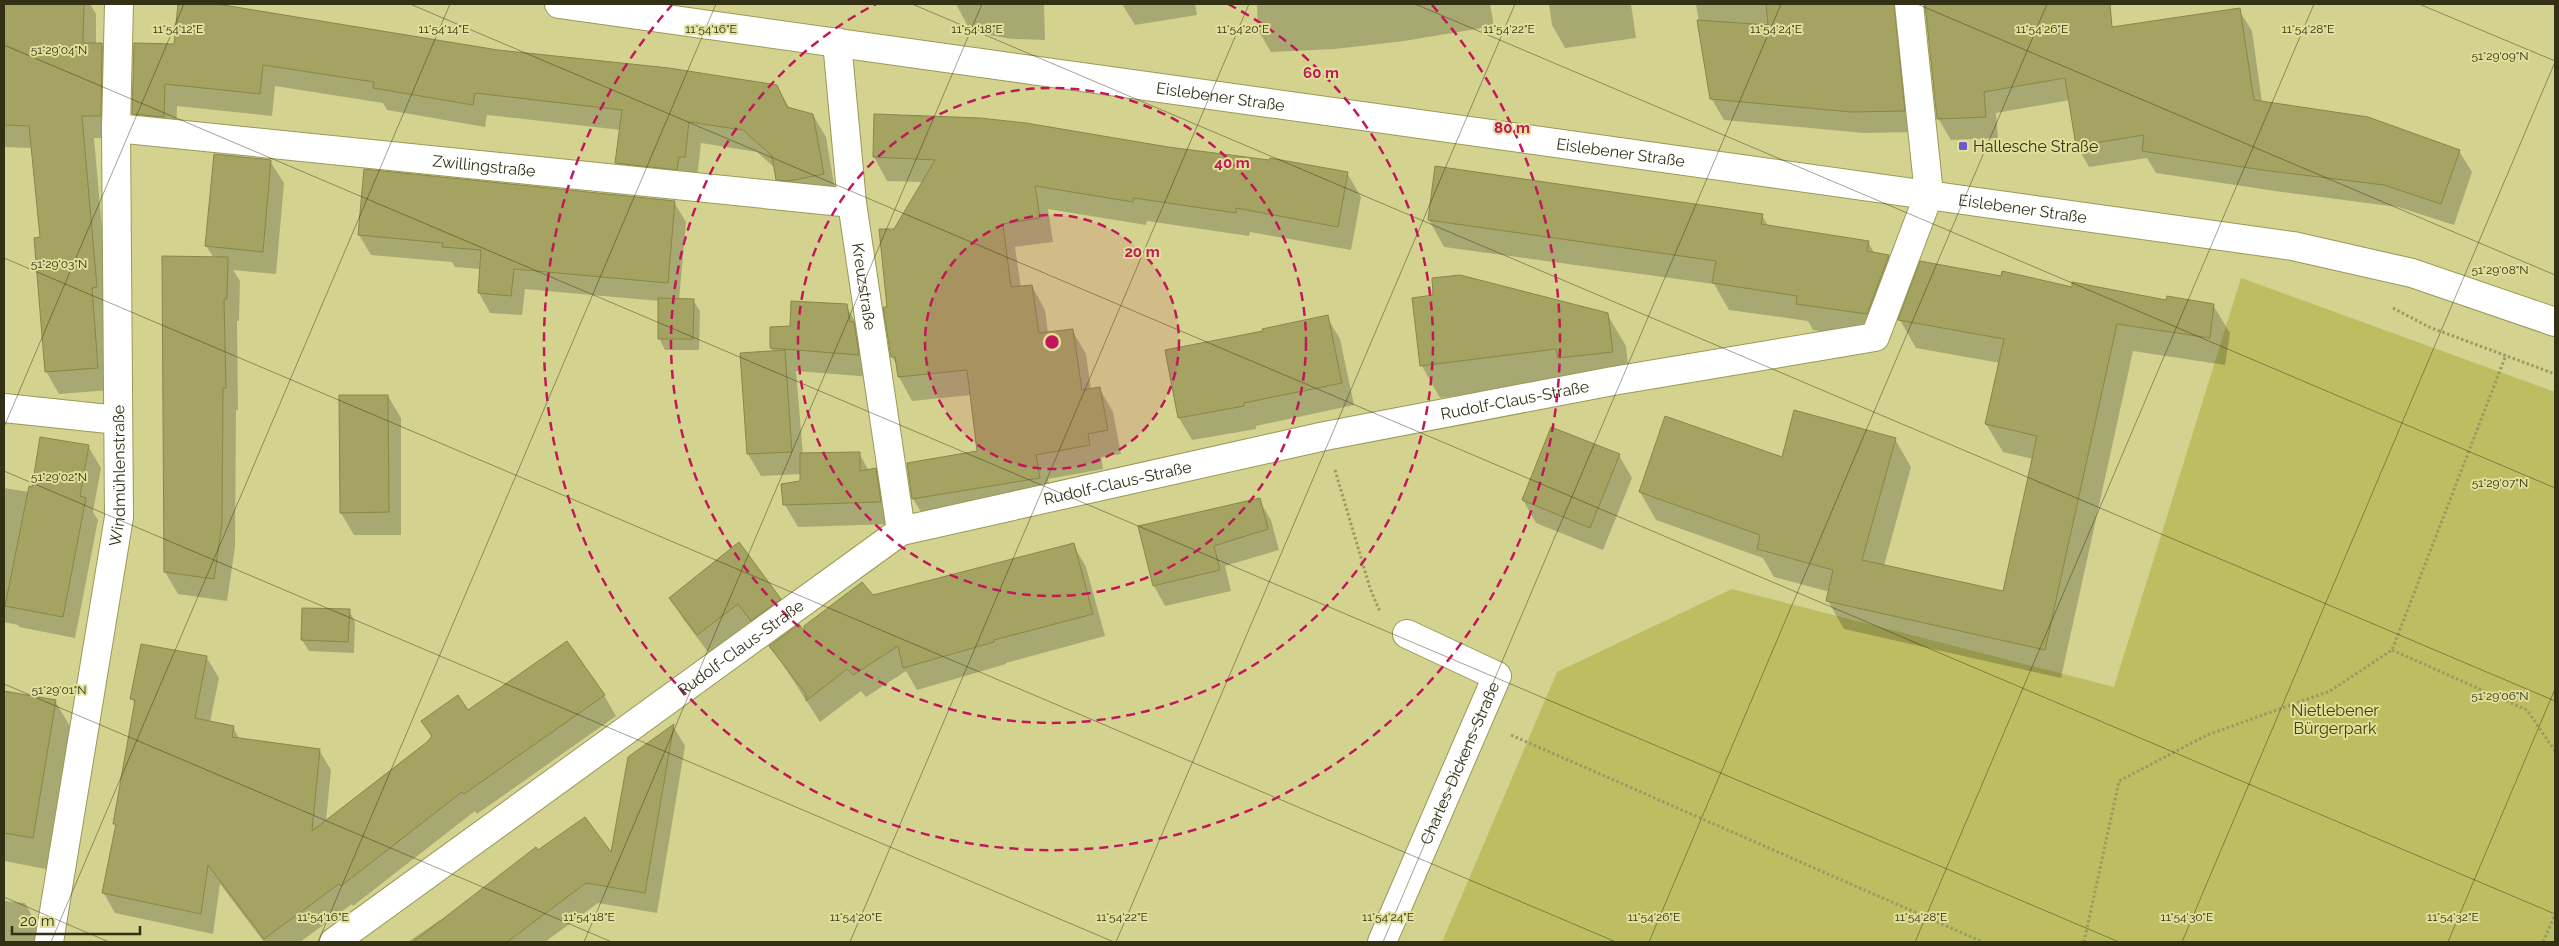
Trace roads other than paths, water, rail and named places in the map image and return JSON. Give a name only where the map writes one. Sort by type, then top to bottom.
[{"type":"street","name":"Windmühlenstraße","points":[[49,942],[119,517],[116,128],[119,4]]},
{"type":"street","name":"Eislebener Straße","points":[[559,4],[2293,246],[2412,273],[2555,322]]},
{"type":"street","points":[[1909,4],[1929,194]]},
{"type":"street","name":"Kreuzstraße","points":[[837,42],[852,203],[901,531]]},
{"type":"street","name":"Zwillingstraße","points":[[116,128],[852,203]]},
{"type":"street","name":"Rudolf-Claus-Straße","points":[[334,942],[901,531],[1325,436],[1613,381],[1875,337],[1929,194]]},
{"type":"street","points":[[4,408],[118,420]]},
{"type":"street","name":"Charles-Dickens-Straße","points":[[1382,942],[1497,676],[1407,634]]},
{"type":"place","name":"Hallesche Straße","points":[[1963,146]]},
{"type":"park label","name":"Nietlebener Bürgerpark","points":[[2335,719]]}]
